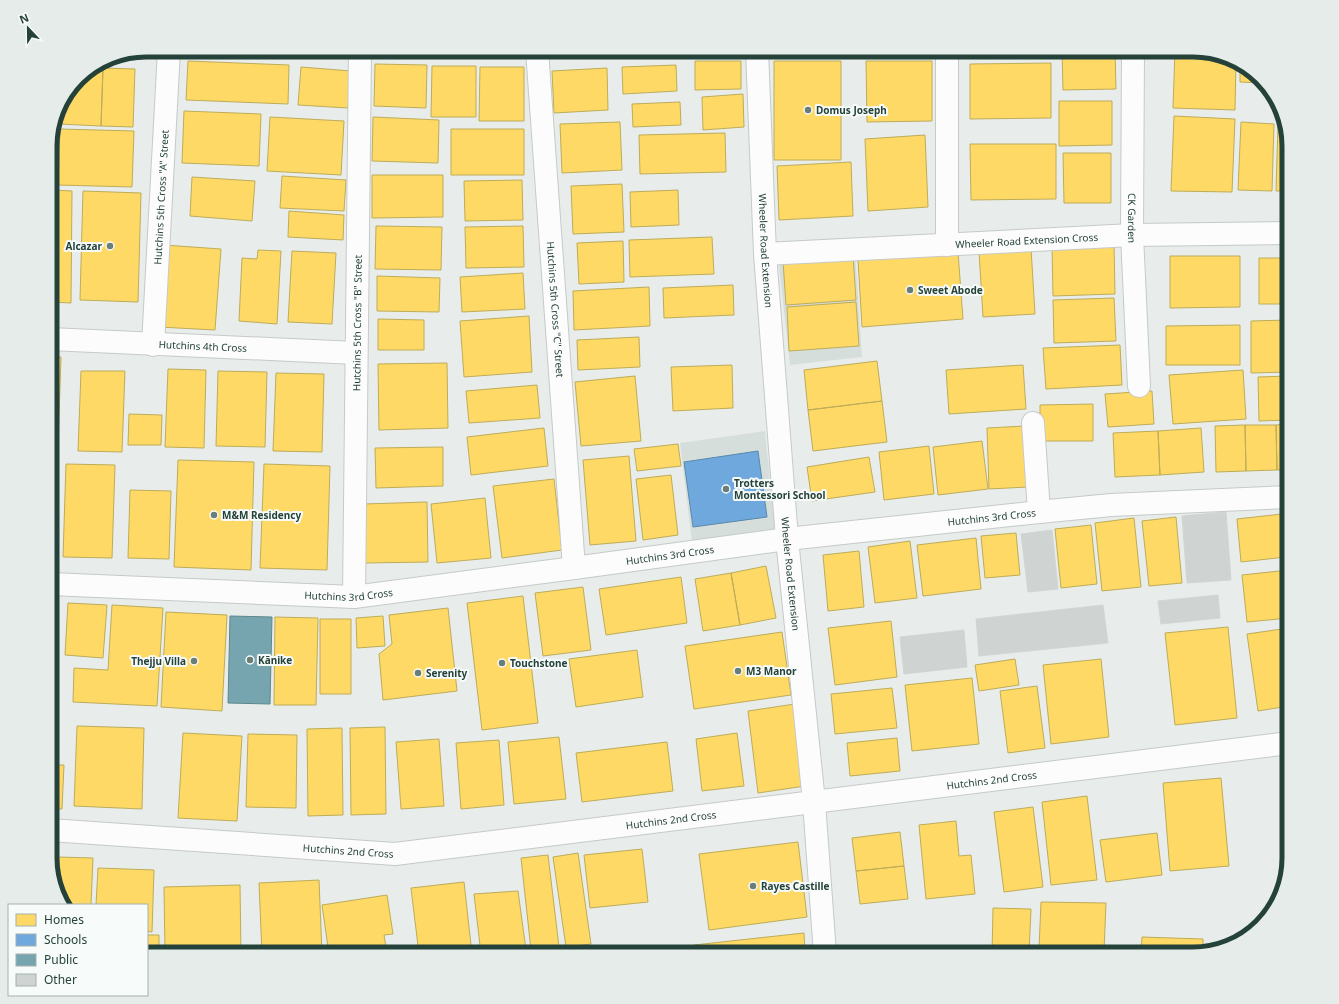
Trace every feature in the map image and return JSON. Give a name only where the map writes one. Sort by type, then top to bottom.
[{"type":"street","name":"Hutchins 5th Cross \"A\" Street","points":[[153,344],[168,57]]},
{"type":"street","name":"Hutchins 5th Cross \"B\" Street","points":[[354,597],[360,57]]},
{"type":"street","name":"Hutchins 5th Cross \"C\" Street","points":[[538,57],[574,568]]},
{"type":"street","name":"Wheeler Road Extension","points":[[758,57],[765,254],[787,539],[814,802],[824,947]]},
{"type":"street","points":[[947,57],[947,245]]},
{"type":"street","name":"CK Garden","points":[[1132,57],[1132,234],[1139,386]]},
{"type":"street","name":"Wheeler Road Extension Cross","points":[[765,254],[1132,234],[1282,233]]},
{"type":"street","name":"Hutchins 4th Cross","points":[[57,339],[356,353]]},
{"type":"street","points":[[1033,422],[1039,512]]},
{"type":"street","name":"Hutchins 3rd Cross","points":[[57,584],[354,597],[787,539],[1111,505],[1282,497]]},
{"type":"street","name":"Hutchins 2nd Cross","points":[[57,830],[395,854],[1282,744]]},
{"type":"shaded area","points":[[855,252],[862,357],[790,365],[778,257]]},
{"type":"shaded area","points":[[765,431],[775,529],[692,542],[680,443]]},
{"type":"building: Homes","points":[[1062,57],[1115,57],[1116,89],[1063,90]]},
{"type":"building: Homes","points":[[1175,57],[1193,57],[1216,60],[1236,68],[1235,110],[1173,108]]},
{"type":"building: Homes","points":[[188,61],[289,65],[288,104],[186,100]]},
{"type":"building: Homes","points":[[695,61],[741,61],[741,89],[695,90]]},
{"type":"building: Homes","name":"Domus Joseph","points":[[774,61],[841,61],[841,160],[774,160]]},
{"type":"building: Homes","points":[[866,61],[932,61],[932,121],[867,122]]},
{"type":"building: Homes","points":[[1051,63],[1051,118],[970,119],[970,64]]},
{"type":"building: Homes","points":[[375,64],[427,65],[426,108],[374,106]]},
{"type":"building: Homes","points":[[676,65],[677,91],[623,94],[622,67]]},
{"type":"building: Homes","points":[[432,66],[476,66],[476,117],[431,117]]},
{"type":"building: Homes","points":[[301,67],[351,71],[348,108],[298,105]]},
{"type":"building: Homes","points":[[480,67],[524,67],[524,121],[479,121]]},
{"type":"building: Homes","points":[[103,68],[101,126],[60,124],[69,102],[79,87],[87,79]]},
{"type":"building: Homes","points":[[103,68],[135,69],[133,127],[101,126]]},
{"type":"building: Homes","points":[[607,68],[608,110],[554,113],[552,71]]},
{"type":"building: Homes","points":[[1240,71],[1256,83],[1240,82]]},
{"type":"building: Homes","points":[[743,94],[744,127],[703,130],[702,97]]},
{"type":"building: Homes","points":[[1059,101],[1112,101],[1112,145],[1059,146]]},
{"type":"building: Homes","points":[[680,102],[681,125],[633,127],[632,104]]},
{"type":"building: Homes","points":[[184,111],[261,114],[259,166],[182,163]]},
{"type":"building: Homes","points":[[1174,116],[1235,119],[1232,192],[1171,191]]},
{"type":"building: Homes","points":[[270,117],[344,121],[341,175],[267,171]]},
{"type":"building: Homes","points":[[373,117],[439,120],[438,163],[372,161]]},
{"type":"building: Homes","points":[[620,122],[622,170],[562,173],[560,124]]},
{"type":"building: Homes","points":[[1241,122],[1274,124],[1272,191],[1238,190]]},
{"type":"building: Homes","points":[[1279,123],[1282,146],[1282,191],[1276,191]]},
{"type":"building: Homes","points":[[60,129],[134,131],[132,187],[58,185]]},
{"type":"building: Homes","points":[[451,129],[524,129],[524,175],[451,175]]},
{"type":"building: Homes","points":[[725,133],[726,172],[640,174],[639,135]]},
{"type":"building: Homes","points":[[925,135],[928,207],[868,211],[865,139]]},
{"type":"building: Homes","points":[[970,144],[1056,144],[1056,199],[971,200]]},
{"type":"building: Homes","points":[[1063,153],[1111,153],[1111,203],[1064,203]]},
{"type":"building: Homes","points":[[851,162],[853,216],[779,220],[777,166]]},
{"type":"building: Homes","points":[[372,175],[443,175],[443,217],[372,218]]},
{"type":"building: Homes","points":[[282,176],[346,180],[344,211],[280,208]]},
{"type":"building: Homes","points":[[192,177],[255,181],[252,221],[190,216]]},
{"type":"building: Homes","points":[[522,180],[523,220],[465,221],[464,181]]},
{"type":"building: Homes","points":[[622,184],[624,232],[573,234],[571,186]]},
{"type":"building: Homes","points":[[57,190],[72,191],[71,303],[57,302]]},
{"type":"building: Homes","points":[[678,190],[679,225],[631,227],[630,192]]},
{"type":"building: Homes","name":"Alcazar","points":[[83,191],[141,193],[138,302],[80,300]]},
{"type":"building: Homes","points":[[289,211],[344,215],[343,240],[288,237]]},
{"type":"building: Homes","points":[[376,226],[442,227],[441,270],[375,269]]},
{"type":"building: Homes","points":[[523,226],[524,267],[466,268],[465,227]]},
{"type":"building: Homes","points":[[712,237],[714,274],[630,277],[629,240]]},
{"type":"building: Homes","points":[[623,241],[624,282],[579,284],[577,243]]},
{"type":"building: Homes","points":[[1114,244],[1115,294],[1053,296],[1052,245]]},
{"type":"building: Homes","points":[[164,245],[221,249],[215,330],[159,327]]},
{"type":"building: Homes","points":[[1031,248],[1035,314],[983,317],[979,251]]},
{"type":"building: Homes","points":[[258,250],[281,251],[277,324],[239,321],[242,258],[257,259]]},
{"type":"building: Homes","points":[[292,251],[336,253],[332,324],[288,322]]},
{"type":"building: Homes","name":"Sweet Abode","points":[[958,252],[963,319],[862,327],[858,260]]},
{"type":"building: Homes","points":[[853,256],[856,300],[786,305],[783,261]]},
{"type":"building: Homes","points":[[1170,256],[1240,256],[1240,307],[1170,308]]},
{"type":"building: Homes","points":[[1259,258],[1282,258],[1282,304],[1259,304]]},
{"type":"building: Homes","points":[[523,273],[525,309],[462,312],[460,277]]},
{"type":"building: Homes","points":[[377,276],[440,278],[439,312],[377,311]]},
{"type":"building: Homes","points":[[733,285],[734,315],[664,318],[663,288]]},
{"type":"building: Homes","points":[[649,287],[650,326],[574,330],[573,291]]},
{"type":"building: Homes","points":[[1114,298],[1116,341],[1054,343],[1053,300]]},
{"type":"building: Homes","points":[[856,302],[859,346],[789,351],[787,307]]},
{"type":"building: Homes","points":[[529,316],[532,372],[464,377],[460,321]]},
{"type":"building: Homes","points":[[378,319],[424,320],[424,350],[378,350]]},
{"type":"building: Homes","points":[[1282,320],[1282,372],[1251,373],[1251,321]]},
{"type":"building: Homes","points":[[1240,325],[1240,365],[1166,365],[1166,326]]},
{"type":"building: Homes","points":[[639,337],[640,367],[578,370],[577,340]]},
{"type":"building: Homes","points":[[1120,345],[1122,385],[1046,389],[1043,348]]},
{"type":"building: Homes","points":[[57,357],[61,357],[58,446]]},
{"type":"building: Homes","points":[[877,361],[882,401],[808,410],[804,370]]},
{"type":"building: Homes","points":[[447,363],[448,428],[379,430],[378,364]]},
{"type":"building: Homes","points":[[732,365],[733,408],[673,411],[671,367]]},
{"type":"building: Homes","points":[[1023,365],[1026,409],[949,414],[946,370]]},
{"type":"building: Homes","points":[[168,369],[206,370],[204,448],[165,447]]},
{"type":"building: Homes","points":[[1243,370],[1246,419],[1173,424],[1169,375]]},
{"type":"building: Homes","points":[[81,371],[125,371],[122,452],[78,451]]},
{"type":"building: Homes","points":[[218,371],[267,372],[265,447],[216,446]]},
{"type":"building: Homes","points":[[276,373],[324,374],[322,452],[273,451]]},
{"type":"building: Homes","points":[[635,376],[641,441],[581,446],[575,382]]},
{"type":"building: Homes","points":[[1282,376],[1282,420],[1259,421],[1258,377]]},
{"type":"building: Homes","points":[[537,385],[540,418],[469,423],[466,391]]},
{"type":"building: Homes","points":[[1152,391],[1154,424],[1108,427],[1105,394]]},
{"type":"building: Homes","points":[[882,401],[887,442],[813,451],[808,410]]},
{"type":"building: Homes","points":[[1093,404],[1093,441],[1040,441],[1040,405]]},
{"type":"building: Homes","points":[[129,414],[162,415],[161,445],[128,445]]},
{"type":"building: Homes","points":[[1245,425],[1276,425],[1277,470],[1246,471]]},
{"type":"building: Homes","points":[[1245,425],[1246,471],[1216,472],[1215,426]]},
{"type":"building: Homes","points":[[1276,425],[1282,425],[1282,470],[1277,470]]},
{"type":"building: Homes","points":[[1025,426],[1028,487],[989,489],[987,428]]},
{"type":"building: Homes","points":[[544,428],[548,466],[471,475],[467,437]]},
{"type":"building: Homes","points":[[1201,428],[1204,472],[1160,475],[1158,431]]},
{"type":"building: Homes","points":[[1158,431],[1160,475],[1115,477],[1113,433]]},
{"type":"building: Homes","points":[[982,441],[988,489],[938,495],[933,447]]},
{"type":"building: Homes","points":[[678,444],[681,466],[637,471],[634,449]]},
{"type":"building: Homes","points":[[929,446],[934,494],[884,500],[879,452]]},
{"type":"building: Homes","points":[[443,447],[443,486],[376,488],[375,448]]},
{"type":"building: Homes","points":[[629,456],[636,541],[590,545],[583,460]]},
{"type":"building: Homes","points":[[869,457],[875,492],[812,501],[807,467]]},
{"type":"building: Homes","name":"M&M Residency","points":[[178,460],[254,462],[251,570],[174,567]]},
{"type":"building: Homes","points":[[66,464],[115,465],[112,558],[63,557]]},
{"type":"building: Homes","points":[[264,464],[330,466],[327,570],[260,568]]},
{"type":"building: Homes","points":[[671,475],[678,535],[643,540],[636,479]]},
{"type":"building: Homes","points":[[554,479],[562,550],[502,558],[493,486]]},
{"type":"building: Homes","points":[[130,490],[171,491],[169,559],[128,558]]},
{"type":"building: Homes","points":[[485,498],[491,558],[437,563],[431,504]]},
{"type":"building: Homes","points":[[427,502],[428,562],[365,563],[364,504]]},
{"type":"building: Homes","points":[[1282,514],[1282,557],[1241,562],[1237,519]]},
{"type":"building: Homes","points":[[1176,517],[1182,583],[1149,586],[1142,521]]},
{"type":"building: Homes","points":[[1134,518],[1141,587],[1102,591],[1095,523]]},
{"type":"building: Homes","points":[[1091,525],[1097,584],[1061,588],[1055,529]]},
{"type":"building: Homes","points":[[1016,533],[1020,575],[985,578],[981,536]]},
{"type":"building: Homes","points":[[976,538],[981,589],[923,596],[917,545]]},
{"type":"building: Homes","points":[[910,541],[917,598],[875,603],[868,547]]},
{"type":"building: Homes","points":[[859,551],[864,607],[828,611],[823,555]]},
{"type":"building: Homes","points":[[766,566],[776,618],[740,625],[731,573]]},
{"type":"building: Homes","points":[[1282,571],[1282,619],[1247,622],[1242,575]]},
{"type":"building: Homes","points":[[731,573],[740,625],[703,631],[695,579]]},
{"type":"building: Homes","points":[[681,577],[687,623],[606,635],[599,589]]},
{"type":"building: Homes","points":[[583,587],[591,650],[543,656],[535,593]]},
{"type":"building: Homes","name":"Touchstone","points":[[523,596],[538,723],[482,730],[467,603]]},
{"type":"building: Homes","points":[[68,603],[107,605],[103,658],[65,655]]},
{"type":"building: Homes","points":[[112,605],[163,608],[157,706],[73,702],[74,668],[108,670]]},
{"type":"building: Homes","name":"Serenity","points":[[448,608],[457,691],[383,700],[379,654],[392,644],[389,615]]},
{"type":"building: Homes","name":"Thejju Villa","points":[[166,612],[227,615],[222,711],[161,707]]},
{"type":"building: Homes","points":[[383,616],[385,646],[357,648],[356,618]]},
{"type":"building: Homes","points":[[275,617],[318,618],[316,705],[274,705]]},
{"type":"building: Homes","points":[[320,619],[351,619],[351,694],[320,694]]},
{"type":"building: Homes","points":[[891,621],[897,677],[835,685],[828,628]]},
{"type":"building: Homes","points":[[1228,627],[1237,718],[1175,725],[1165,633]]},
{"type":"building: Homes","points":[[1282,629],[1282,707],[1258,711],[1247,634]]},
{"type":"building: Homes","name":"M3 Manor","points":[[782,632],[791,695],[694,709],[685,646]]},
{"type":"building: Homes","points":[[637,650],[643,697],[576,707],[569,659]]},
{"type":"building: Homes","points":[[1015,659],[1019,685],[979,691],[975,665]]},
{"type":"building: Homes","points":[[1101,659],[1109,737],[1051,744],[1043,665]]},
{"type":"building: Homes","points":[[972,678],[979,744],[912,751],[905,685]]},
{"type":"building: Homes","points":[[1037,686],[1045,748],[1008,753],[1000,691]]},
{"type":"building: Homes","points":[[892,688],[897,728],[835,734],[831,694]]},
{"type":"building: Homes","points":[[795,704],[805,786],[758,793],[748,711]]},
{"type":"building: Homes","points":[[77,726],[144,728],[142,809],[74,806]]},
{"type":"building: Homes","points":[[385,727],[386,814],[351,815],[350,728]]},
{"type":"building: Homes","points":[[342,728],[343,815],[308,816],[307,729]]},
{"type":"building: Homes","points":[[183,733],[242,736],[237,821],[178,818]]},
{"type":"building: Homes","points":[[737,733],[744,786],[702,791],[696,739]]},
{"type":"building: Homes","points":[[248,734],[297,735],[296,808],[246,807]]},
{"type":"building: Homes","points":[[559,737],[566,799],[514,804],[508,742]]},
{"type":"building: Homes","points":[[897,738],[900,771],[850,776],[847,743]]},
{"type":"building: Homes","points":[[439,739],[444,806],[401,809],[396,742]]},
{"type":"building: Homes","points":[[499,740],[504,805],[461,809],[456,743]]},
{"type":"building: Homes","points":[[667,742],[673,791],[582,802],[576,753]]},
{"type":"building: Homes","points":[[57,765],[64,765],[62,809],[57,809]]},
{"type":"building: Homes","points":[[1221,778],[1229,866],[1170,871],[1163,783]]},
{"type":"building: Homes","points":[[1087,796],[1097,880],[1051,885],[1042,802]]},
{"type":"building: Homes","points":[[1033,807],[1043,887],[1004,892],[994,812]]},
{"type":"building: Homes","points":[[956,821],[959,856],[971,855],[975,894],[926,899],[919,825]]},
{"type":"building: Homes","points":[[900,832],[904,866],[856,871],[852,838]]},
{"type":"building: Homes","points":[[1157,833],[1162,875],[1106,882],[1100,840]]},
{"type":"building: Homes","name":"Rayes Castille","points":[[798,842],[807,917],[709,930],[699,854]]},
{"type":"building: Homes","points":[[642,849],[648,902],[590,908],[584,855]]},
{"type":"building: Homes","points":[[578,853],[591,944],[566,947],[553,857]]},
{"type":"building: Homes","points":[[548,855],[559,947],[531,947],[521,858]]},
{"type":"building: Homes","points":[[58,857],[93,858],[91,904],[70,904],[62,887],[58,868]]},
{"type":"building: Homes","points":[[904,866],[908,899],[860,904],[856,871]]},
{"type":"building: Homes","points":[[98,868],[154,870],[152,932],[148,931],[148,904],[96,904]]},
{"type":"building: Homes","points":[[319,880],[322,947],[262,947],[259,883]]},
{"type":"building: Homes","points":[[464,882],[471,947],[418,947],[411,888]]},
{"type":"building: Homes","points":[[240,885],[241,947],[165,947],[164,887]]},
{"type":"building: Homes","points":[[518,891],[526,947],[480,947],[474,894]]},
{"type":"building: Homes","points":[[387,895],[393,934],[384,935],[386,947],[328,947],[322,905]]},
{"type":"building: Homes","points":[[1041,902],[1106,903],[1104,947],[1039,947]]},
{"type":"building: Homes","points":[[993,908],[1031,909],[1029,947],[992,947]]},
{"type":"building: Homes","points":[[804,933],[805,947],[694,947],[694,945]]},
{"type":"building: Homes","points":[[148,935],[159,935],[159,947],[148,947]]},
{"type":"building: Homes","points":[[1142,937],[1203,939],[1203,946],[1141,947]]},
{"type":"building: Schools","name":"Trotters Montessori School","points":[[758,451],[767,517],[693,527],[684,462]]},
{"type":"building: Public","name":"Kānike","points":[[230,616],[272,617],[270,704],[228,703]]},
{"type":"building: Other","points":[[1226,512],[1231,580],[1187,583],[1182,516]]},
{"type":"building: Other","points":[[1052,530],[1058,589],[1028,592],[1021,534]]},
{"type":"building: Other","points":[[1218,595],[1220,618],[1161,624],[1158,601]]},
{"type":"building: Other","points":[[1103,605],[1108,643],[979,656],[976,619]]},
{"type":"building: Other","points":[[964,630],[967,667],[904,674],[900,637]]},
{"type":"place","name":"Domus Joseph","points":[[808,110]]},
{"type":"place","name":"Alcazar","points":[[110,246]]},
{"type":"place","name":"Sweet Abode","points":[[910,290]]},
{"type":"place","name":"Trotters Montessori School","points":[[726,489]]},
{"type":"place","name":"M&M Residency","points":[[214,515]]},
{"type":"place","name":"Kānike","points":[[250,660]]},
{"type":"place","name":"Thejju Villa","points":[[194,661]]},
{"type":"place","name":"Touchstone","points":[[502,663]]},
{"type":"place","name":"M3 Manor","points":[[738,671]]},
{"type":"place","name":"Serenity","points":[[418,673]]},
{"type":"place","name":"Rayes Castille","points":[[753,886]]}]
